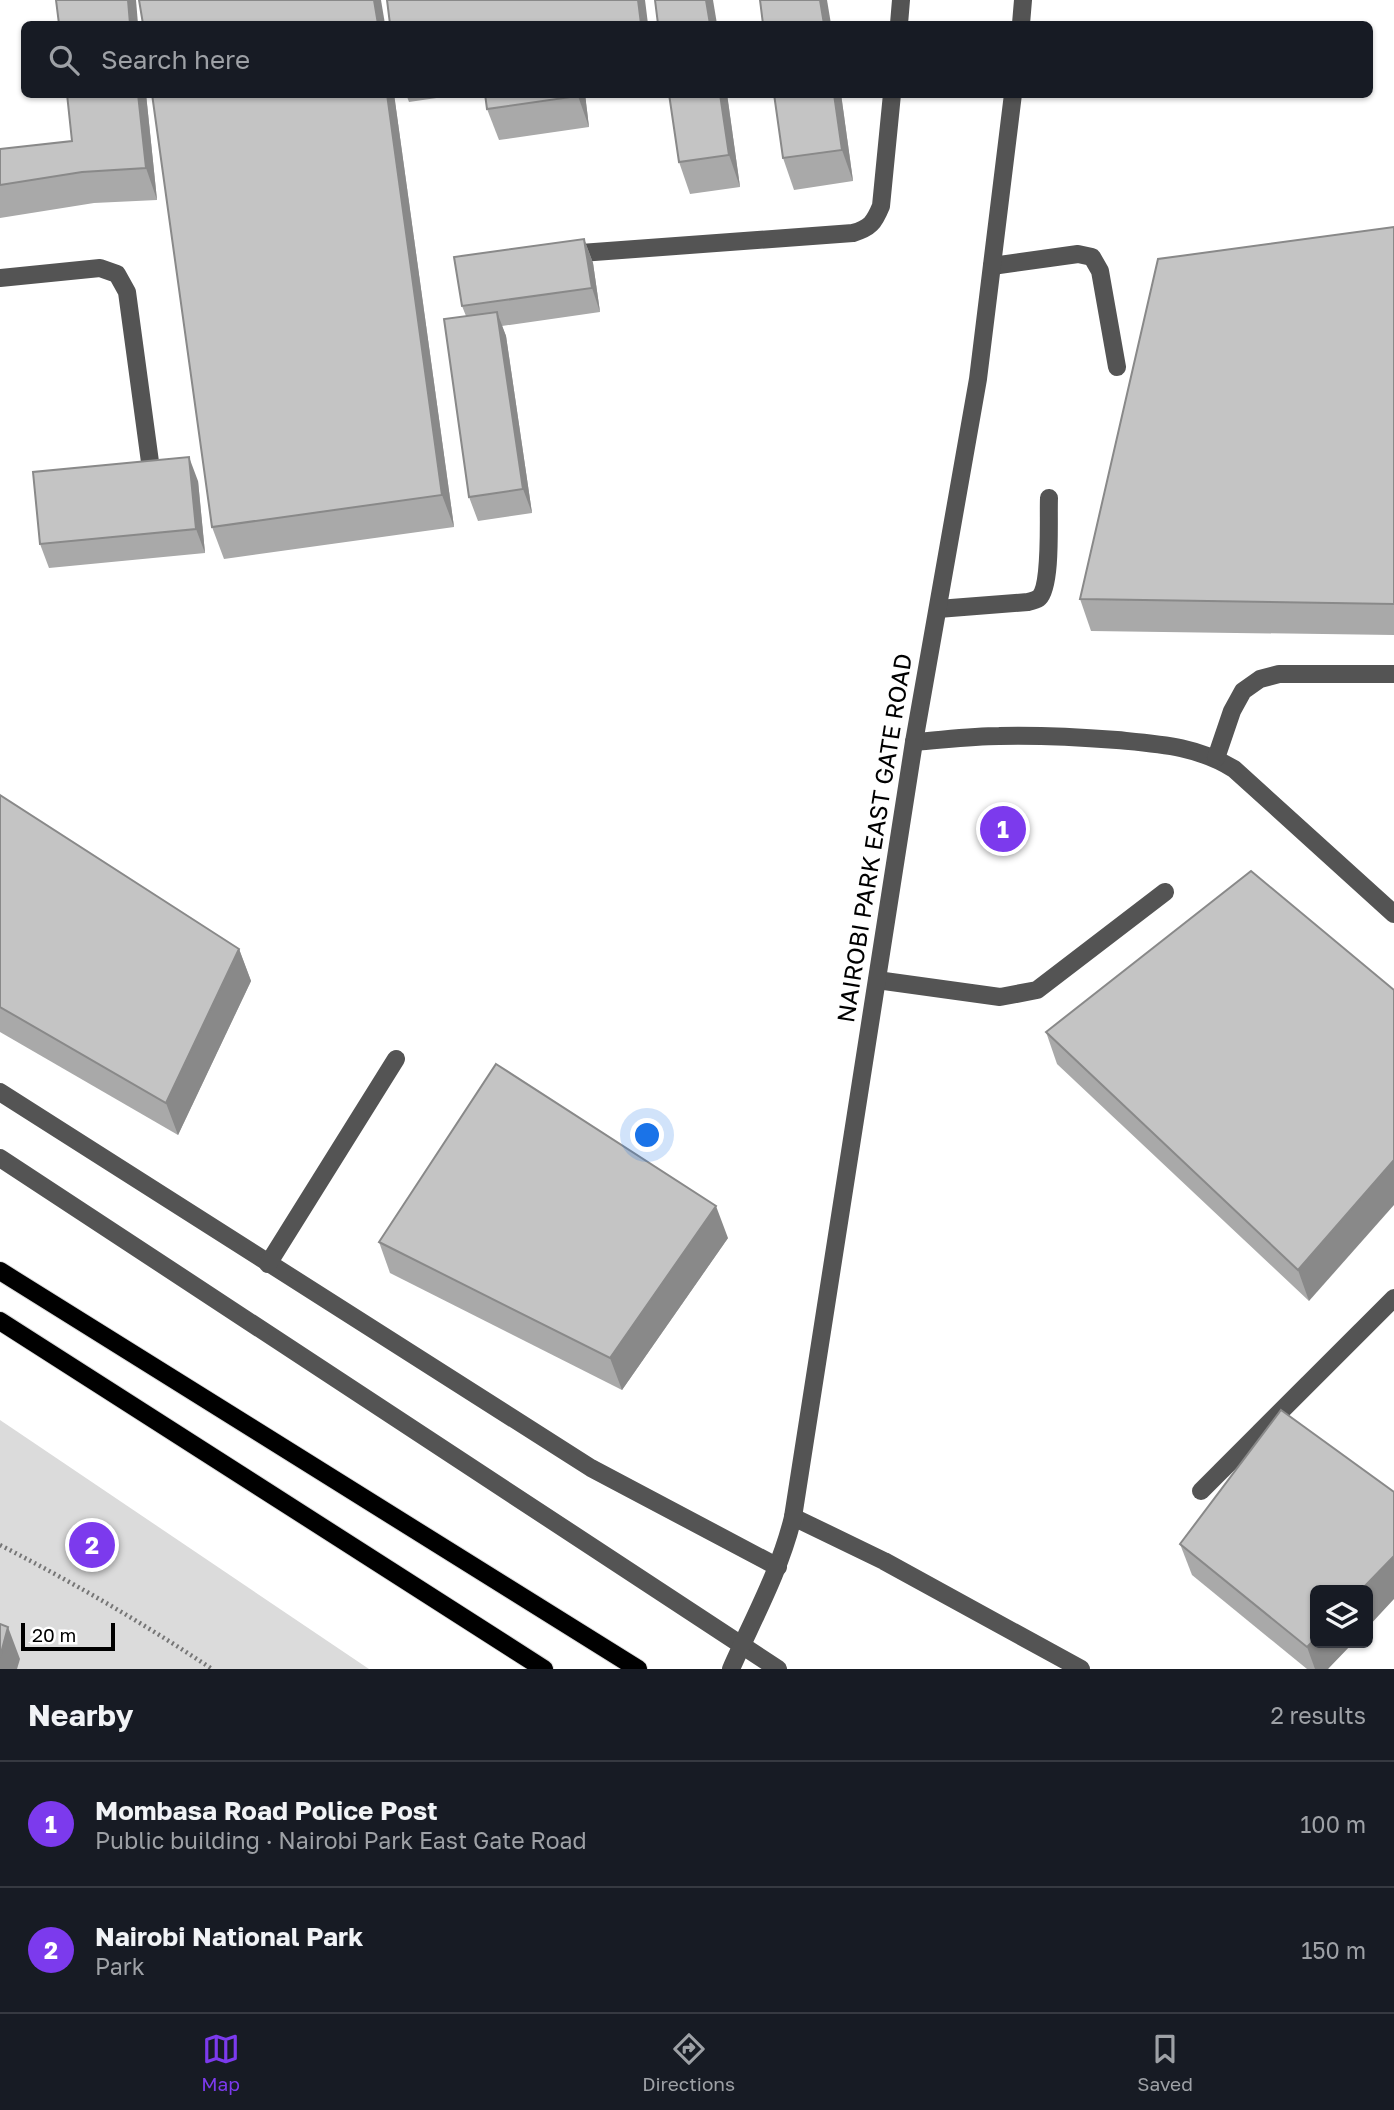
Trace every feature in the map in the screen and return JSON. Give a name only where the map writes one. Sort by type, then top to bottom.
[{"type":"main road","points":[[0,1270],[638,1669]]},
{"type":"main road","points":[[0,1321],[544,1669]]},
{"type":"street","points":[[899,21],[901,0]]},
{"type":"street","points":[[1021,21],[1023,0]]},
{"type":"street","points":[[547,255],[853,233],[867,229],[874,223],[881,206],[892,98]]},
{"type":"street","name":"NAIROBI PARK EAST GATE ROAD","points":[[731,1669],[778,1567],[793,1517],[914,743],[978,379],[1013,98]]},
{"type":"street","points":[[992,266],[1078,254],[1092,257],[1100,271],[1117,366]]},
{"type":"street","points":[[0,278],[100,268],[117,274],[127,292],[150,462]]},
{"type":"street","points":[[938,609],[1028,602],[1039,597],[1046,573],[1049,498]]},
{"type":"street","points":[[1216,758],[1232,711],[1243,691],[1260,679],[1279,674],[1394,674]]},
{"type":"street","points":[[914,743],[998,736],[1080,737],[1181,747],[1216,758],[1234,769],[1394,914]]},
{"type":"street","points":[[877,980],[1000,997],[1037,990],[1165,892]]},
{"type":"street","points":[[268,1264],[396,1059]]},
{"type":"street","points":[[0,1092],[591,1468],[778,1567]]},
{"type":"street","points":[[0,1157],[778,1669]]},
{"type":"street","points":[[1201,1491],[1394,1297]]},
{"type":"street","points":[[793,1517],[884,1561],[1081,1669]]},
{"type":"path","points":[[0,1545],[123,1611],[212,1669]]},
{"type":"shaded area","points":[[0,1420],[369,1669],[0,1669]]},
{"type":"building","points":[[56,0],[128,0],[130,21],[59,21]]},
{"type":"building","points":[[139,0],[374,0],[378,21],[142,21]]},
{"type":"building","points":[[387,0],[638,0],[641,21],[390,21]]},
{"type":"building","points":[[655,0],[706,0],[710,21],[658,21]]},
{"type":"building","points":[[760,0],[820,0],[824,21],[763,21]]},
{"type":"building","points":[[67,98],[138,98],[146,168],[82,172],[0,185],[0,149],[72,141]]},
{"type":"building","points":[[153,98],[388,98],[442,495],[212,527]]},
{"type":"building","points":[[486,98],[564,98],[487,109]]},
{"type":"building","points":[[670,98],[721,98],[729,155],[679,162]]},
{"type":"building","points":[[775,98],[835,98],[842,150],[783,158]]},
{"type":"building","points":[[1394,227],[1394,604],[1080,599],[1158,259]]},
{"type":"building","points":[[584,239],[592,288],[462,306],[454,257]]},
{"type":"building","points":[[497,312],[523,489],[469,497],[444,319]]},
{"type":"building","points":[[189,457],[196,529],[40,544],[33,472]]},
{"type":"building","points":[[0,795],[239,949],[166,1103],[0,1007]]},
{"type":"building","points":[[1251,871],[1394,990],[1394,1160],[1298,1270],[1046,1032]]},
{"type":"building","points":[[496,1064],[716,1206],[610,1358],[379,1242]]},
{"type":"building","points":[[1281,1410],[1394,1492],[1394,1556],[1366,1585],[1310,1585],[1310,1644],[1307,1647],[1180,1544]]},
{"type":"building","points":[[0,1624],[8,1627],[0,1657]]},
{"type":"place","name":"Mombasa Road Police Post","points":[[1003,829]]},
{"type":"place","name":"Nairobi National Park","points":[[92,1545]]}]
